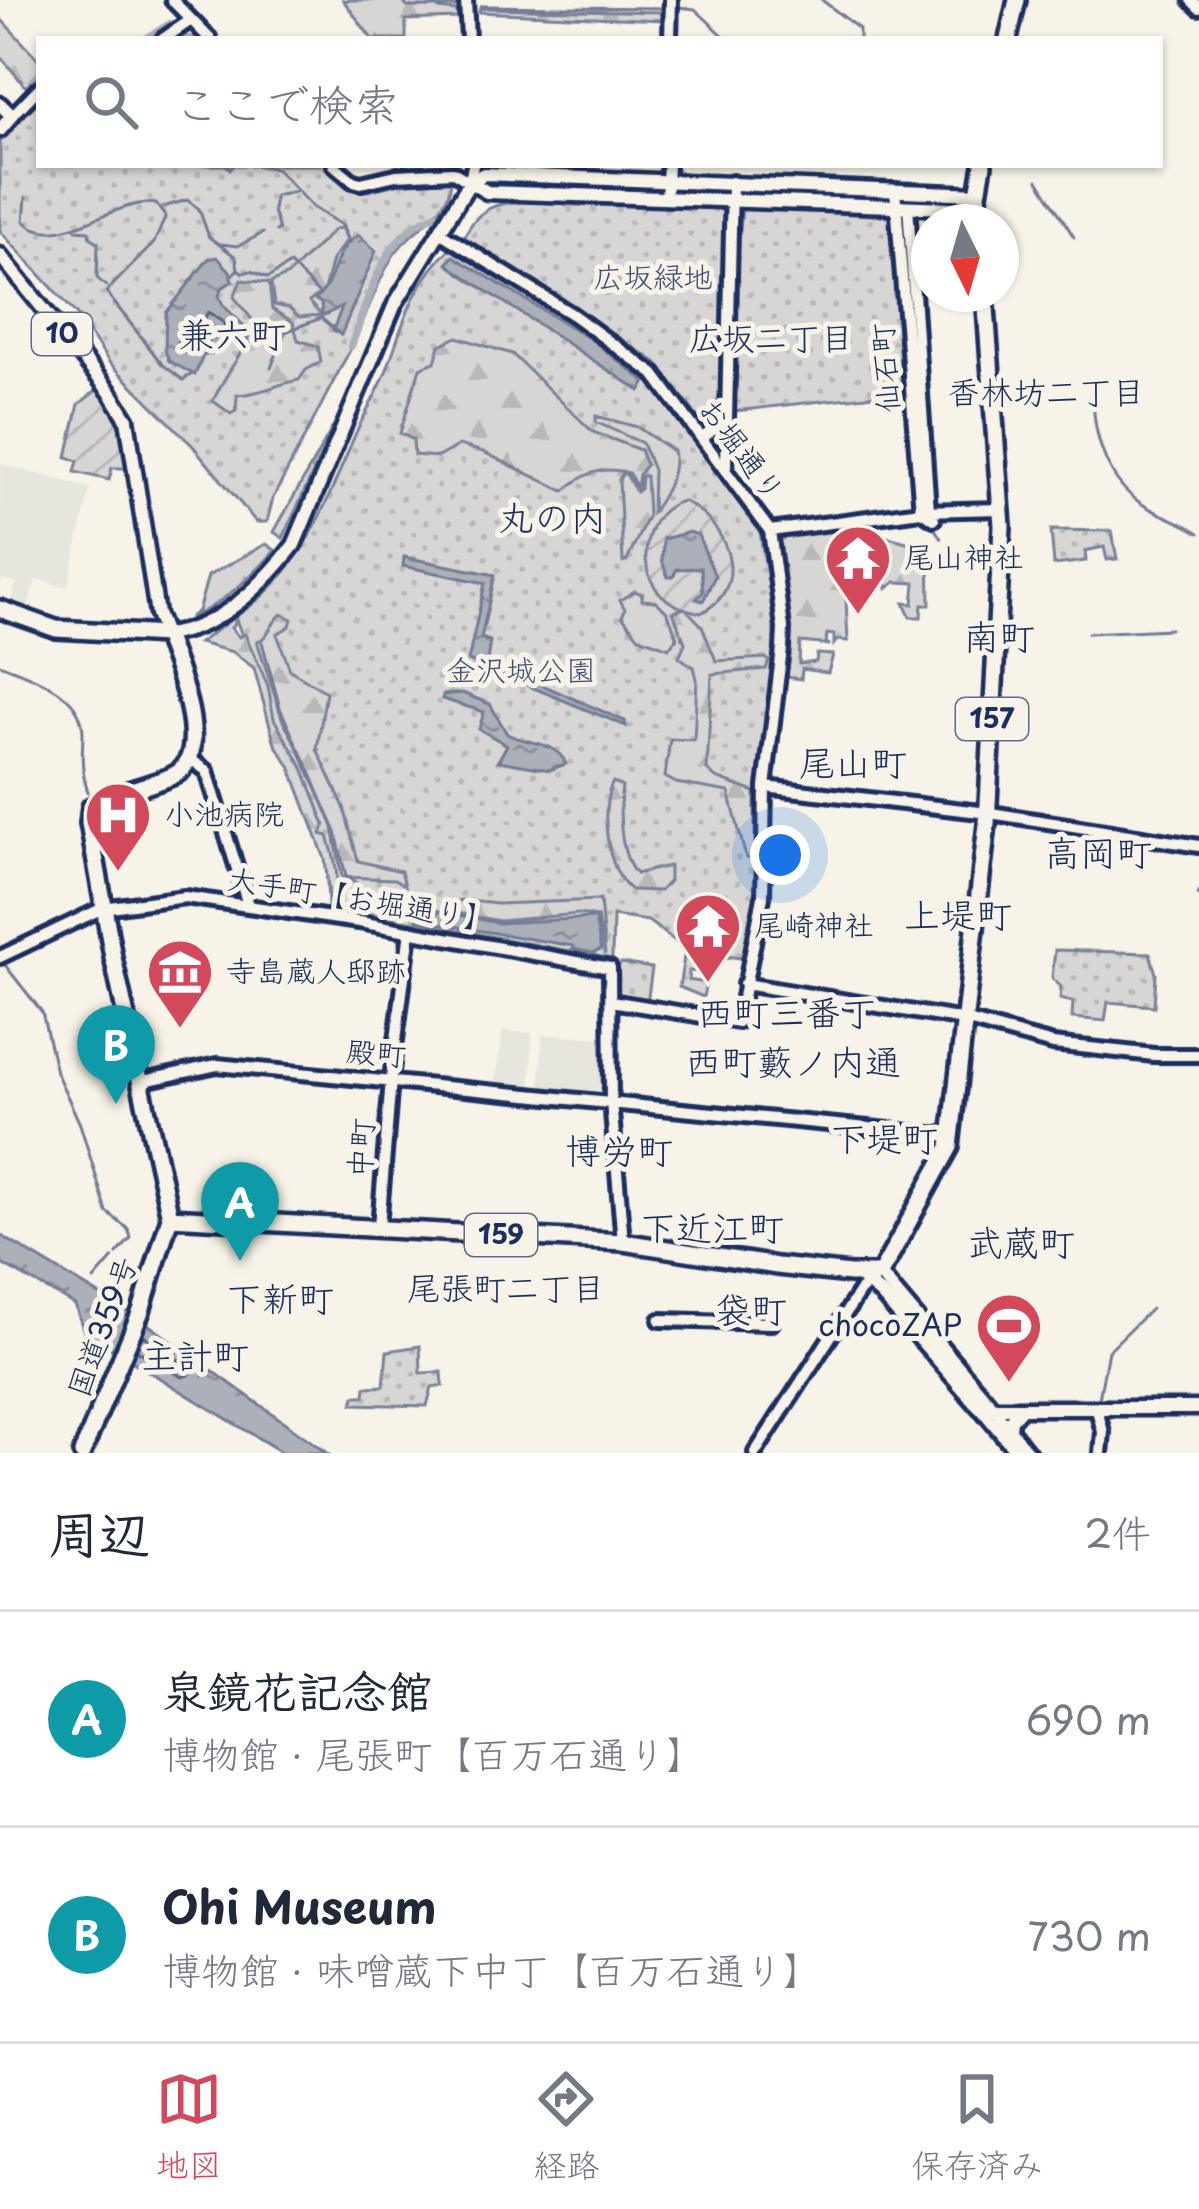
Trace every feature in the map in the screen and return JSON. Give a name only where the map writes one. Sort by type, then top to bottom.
[{"type":"highway","points":[[1009,36],[1017,0]]},
{"type":"highway","points":[[978,204],[983,168]]},
{"type":"highway","name":"157","points":[[869,1277],[950,1142],[988,813],[1001,509],[987,312]]},
{"type":"highway","points":[[0,609],[56,629],[165,635],[194,735],[190,759],[172,776],[122,791],[91,807],[89,833],[170,1217]]},
{"type":"highway","name":"159","points":[[170,1217],[623,1242],[869,1277]]},
{"type":"highway","name":"国道359号","points":[[82,1453],[121,1366],[170,1217]]},
{"type":"main road","points":[[0,104],[12,116],[0,130]]},
{"type":"main road","points":[[165,635],[198,628],[239,602],[294,545],[395,304],[470,182],[484,174],[616,178],[667,172],[732,182],[896,190],[957,204]]},
{"type":"main road","points":[[470,182],[483,192],[903,206],[936,200]]},
{"type":"main road","name":"10","points":[[0,255],[124,412],[133,441],[145,551],[165,635]]},
{"type":"main road","points":[[869,1277],[987,1408],[1199,1408]]},
{"type":"main road","points":[[1010,1430],[1011,1420],[1023,1408]]},
{"type":"street","points":[[172,0],[207,36]]},
{"type":"street","points":[[466,0],[468,36]]},
{"type":"street","points":[[670,0],[670,36]]},
{"type":"street","points":[[1191,0],[1199,8]]},
{"type":"street","points":[[167,36],[191,20]]},
{"type":"street","points":[[12,116],[36,91]]},
{"type":"street","points":[[337,168],[361,183],[396,175],[453,172],[470,182],[472,168]]},
{"type":"street","points":[[666,198],[667,172]]},
{"type":"street","points":[[616,178],[616,196]]},
{"type":"street","points":[[726,468],[732,182]]},
{"type":"street","name":"仙石町","points":[[896,190],[903,206],[928,513]]},
{"type":"street","name":"お堀通り","points":[[440,233],[641,362],[770,531],[783,628],[765,787],[763,897],[738,1022],[611,1001]]},
{"type":"street","points":[[703,438],[726,418]]},
{"type":"street","points":[[770,531],[1001,509]]},
{"type":"street","points":[[190,759],[207,771],[248,905]]},
{"type":"street","points":[[765,787],[988,813],[1199,846]]},
{"type":"street","name":"大手町【お堀通り】","points":[[1,956],[103,908],[165,897],[248,905],[610,968],[611,1001]]},
{"type":"street","name":"中町","points":[[379,1227],[410,931]]},
{"type":"street","points":[[744,984],[964,1020],[1053,1044],[1199,1055]]},
{"type":"street","points":[[611,1001],[611,1102],[623,1242]]},
{"type":"street","name":"殿町","points":[[139,1082],[217,1065],[611,1102],[950,1142]]},
{"type":"street","points":[[755,1453],[869,1277]]},
{"type":"street","points":[[660,1320],[772,1323]]},
{"type":"street","points":[[987,1408],[1029,1453]]},
{"type":"street","points":[[987,1408],[1017,1453]]},
{"type":"street","points":[[1097,1410],[1103,1432],[1101,1453]]},
{"type":"shaded area","points":[[0,464],[90,488],[68,587],[36,579],[27,609],[10,604],[17,583],[3,579],[0,585]]},
{"type":"shaded area","points":[[503,1031],[532,1033],[531,1086],[495,1083]]},
{"type":"shaded area","points":[[542,1034],[606,1038],[607,1091],[540,1087]]},
{"type":"green space","points":[[343,0],[432,0],[439,9],[457,11],[457,18],[406,20],[406,36],[370,36]]},
{"type":"green space","points":[[480,8],[662,12],[662,20],[479,12]]},
{"type":"green space","points":[[0,18],[36,57],[36,77],[26,87],[0,56]]},
{"type":"green space","points":[[36,100],[36,168],[328,168],[346,185],[361,190],[451,179],[445,202],[387,267],[273,498],[267,522],[256,522],[193,446],[109,362],[77,315],[0,231],[0,142]]},
{"type":"green space","name":"広坂緑地","points":[[565,202],[716,207],[724,212],[719,417],[702,423],[656,362],[464,238],[481,213],[493,207]]},
{"type":"green space","points":[[742,208],[890,216],[902,392],[734,411],[735,281]]},
{"type":"green space","points":[[342,228],[347,240],[332,260],[324,290],[309,302],[321,315],[299,317],[289,308],[274,305],[271,283],[288,275],[335,229]]},
{"type":"green space","name":"金沢城公園","points":[[451,247],[645,376],[758,520],[777,636],[758,790],[759,880],[750,936],[741,958],[689,951],[648,921],[613,916],[612,959],[328,906],[326,859],[235,617],[278,580],[309,536],[384,377],[411,304],[426,276]]},
{"type":"green space","points":[[241,280],[269,283],[272,309],[293,322],[298,340],[318,346],[321,362],[299,380],[237,395],[236,411],[231,414],[213,401],[254,322],[234,297]]},
{"type":"green space","points":[[457,337],[512,354],[593,432],[640,450],[646,465],[637,488],[629,473],[610,470],[586,476],[564,491],[459,445],[438,457],[414,455],[413,440],[400,433],[420,368],[435,362],[440,345]]},
{"type":"green space","points":[[98,389],[115,417],[127,456],[128,468],[112,468],[109,480],[75,472],[78,461],[67,457],[79,404]]},
{"type":"green space","points":[[339,416],[283,538],[274,532]]},
{"type":"green space","points":[[596,416],[637,427],[673,451],[672,475],[652,512],[653,470],[642,443],[596,422]]},
{"type":"green space","points":[[622,474],[636,492],[641,476],[646,476],[648,515],[623,562],[619,480]]},
{"type":"green space","points":[[683,501],[711,523],[728,554],[727,587],[701,613],[663,596],[647,566],[653,526],[660,514]]},
{"type":"green space","points":[[875,524],[877,534],[929,548],[930,605],[922,605],[921,617],[910,617],[904,603],[913,604],[915,583],[896,582],[887,588],[883,560],[871,569],[857,569],[845,580],[848,641],[834,644],[834,635],[827,634],[830,645],[800,642],[799,664],[816,662],[817,654],[833,655],[828,673],[802,669],[801,679],[786,677],[791,628],[776,544],[781,537]]},
{"type":"green space","points":[[1051,530],[1112,531],[1117,559],[1107,560],[1104,547],[1085,551],[1086,561],[1054,565]]},
{"type":"green space","points":[[266,544],[275,550],[258,569],[224,598],[189,618],[198,611],[208,576]]},
{"type":"green space","points":[[635,591],[642,594],[642,600],[656,601],[668,613],[677,638],[669,648],[639,637],[622,616],[625,609],[620,600]]},
{"type":"green space","points":[[685,608],[702,626],[716,661],[769,661],[766,669],[712,674],[707,770],[755,792],[755,859],[746,858],[729,792],[665,777],[670,739],[694,740],[697,679],[694,667],[679,657],[685,643],[673,612]]},
{"type":"green space","points":[[282,614],[292,619],[277,634],[290,670],[326,692],[317,749],[344,807],[358,861],[401,871],[405,885],[395,879],[342,877],[333,827],[283,721],[257,641]]},
{"type":"green space","points":[[233,618],[236,622],[231,628],[239,637],[245,634],[268,686],[274,719],[303,768],[325,825],[321,834],[328,836],[336,872],[330,906],[325,859],[290,766],[275,744],[254,668],[233,652],[199,643]]},
{"type":"green space","points":[[613,782],[622,787],[622,833],[626,856],[636,874],[669,866],[669,881],[660,891],[631,890],[616,869],[606,822]]},
{"type":"green space","points":[[461,900],[497,904],[600,900],[605,955],[597,917],[579,914],[499,921],[457,913]]},
{"type":"green space","points":[[1055,950],[1150,953],[1156,974],[1154,1006],[1108,1002],[1105,1021],[1072,1018],[1073,1002],[1060,999],[1061,987],[1052,978]]},
{"type":"green space","points":[[685,951],[730,957],[711,961],[708,973],[689,971],[688,980],[706,983],[703,997],[679,987]]},
{"type":"green space","points":[[621,963],[652,968],[647,1003],[620,999],[614,991],[613,972]]},
{"type":"green space","points":[[420,1346],[421,1373],[442,1372],[443,1386],[432,1387],[427,1406],[353,1404],[355,1396],[365,1396],[366,1387],[384,1386],[387,1351]]},
{"type":"water","points":[[359,235],[376,251],[341,335],[333,330],[342,307],[322,316],[321,303],[315,300],[344,248]]},
{"type":"water","points":[[453,256],[592,340],[646,382],[640,391],[447,264]]},
{"type":"water","points":[[217,257],[230,271],[232,281],[219,296],[244,326],[226,347],[203,356],[195,375],[169,361],[166,313],[208,259]]},
{"type":"water","points":[[689,532],[698,535],[715,576],[703,601],[696,599],[703,592],[701,568],[677,569],[668,577],[662,561],[663,539]]},
{"type":"water","points":[[404,557],[495,575],[481,638],[490,641],[487,661],[625,721],[626,726],[468,661],[485,583],[403,566]]},
{"type":"water","points":[[462,693],[490,704],[507,734],[556,751],[566,764],[550,770],[498,761],[507,745],[479,729],[484,712],[442,699]]},
{"type":"water","points":[[420,907],[498,923],[595,918],[601,950],[593,953],[417,920]]},
{"type":"water","points":[[0,1235],[149,1325],[327,1453],[283,1453],[84,1332],[75,1305],[0,1263]]},
{"type":"waterway","points":[[402,0],[407,7],[457,7]]},
{"type":"waterway","points":[[822,0],[859,29],[859,36]]},
{"type":"waterway","points":[[482,6],[663,8]]},
{"type":"waterway","points":[[679,7],[695,9],[724,36]]},
{"type":"waterway","points":[[151,36],[170,24]]},
{"type":"waterway","points":[[32,82],[36,78]]},
{"type":"waterway","points":[[271,168],[312,207],[343,226],[349,241]]},
{"type":"waterway","points":[[328,168],[347,185],[364,189]]},
{"type":"waterway","points":[[369,189],[399,181],[451,178]]},
{"type":"waterway","points":[[1038,180],[1074,237]]},
{"type":"waterway","points":[[276,231],[275,196],[294,192]]},
{"type":"waterway","points":[[26,197],[24,221],[38,229],[70,228],[140,204],[156,204],[165,216]]},
{"type":"waterway","points":[[163,207],[187,200],[199,209],[209,237],[236,257],[238,269]]},
{"type":"waterway","points":[[351,346],[391,251],[418,223],[437,215]]},
{"type":"waterway","points":[[165,218],[154,243],[106,292],[162,364],[183,380],[192,374]]},
{"type":"waterway","points":[[76,230],[89,231],[98,242],[97,278],[106,286]]},
{"type":"waterway","points":[[221,244],[238,246],[263,233]]},
{"type":"waterway","points":[[232,275],[238,269],[268,278],[290,264],[320,295]]},
{"type":"waterway","points":[[271,368],[285,332],[321,318],[341,335]]},
{"type":"waterway","points":[[240,331],[279,340]]},
{"type":"waterway","points":[[1095,381],[1097,431],[1116,478],[1139,502],[1199,533]]},
{"type":"waterway","points":[[932,525],[941,538]]},
{"type":"waterway","points":[[1088,633],[1170,629]]},
{"type":"waterway","points":[[262,642],[280,708],[336,832],[346,877],[358,884],[364,908],[376,906],[401,915]]},
{"type":"waterway","points":[[0,664],[54,688],[75,707],[81,720],[88,792]]},
{"type":"waterway","points":[[1,960],[42,1012],[56,1072],[80,1124],[107,1212],[128,1229],[131,1238],[117,1254]]},
{"type":"waterway","points":[[94,1280],[113,1258]]},
{"type":"waterway","points":[[1099,1399],[1108,1351],[1151,1309]]},
{"type":"place","name":"尾山神社","points":[[858,617]]},
{"type":"place","name":"小池病院","points":[[118,874]]},
{"type":"place","name":"尾崎神社","points":[[708,985]]},
{"type":"place","name":"寺島蔵人邸跡","points":[[180,1031]]},
{"type":"place","name":"Ohi Museum","points":[[116,1104]]},
{"type":"place","name":"泉鏡花記念館","points":[[240,1261]]},
{"type":"place","name":"chocoZAP","points":[[1009,1385]]},
{"type":"district","name":"兼六町","points":[[232,335]]},
{"type":"district","name":"広坂二丁目","points":[[771,338]]},
{"type":"district","name":"香林坊二丁目","points":[[1046,392]]},
{"type":"district","name":"丸の内","points":[[552,518]]},
{"type":"district","name":"南町","points":[[999,637]]},
{"type":"district","name":"尾山町","points":[[853,763]]},
{"type":"district","name":"高岡町","points":[[1098,853]]},
{"type":"district","name":"上堤町","points":[[958,915]]},
{"type":"district","name":"西町三番丁","points":[[787,1013]]},
{"type":"district","name":"西町藪ノ内通","points":[[793,1062]]},
{"type":"district","name":"下堤町","points":[[884,1139]]},
{"type":"district","name":"博労町","points":[[619,1151]]},
{"type":"district","name":"下近江町","points":[[712,1228]]},
{"type":"district","name":"武蔵町","points":[[1021,1243]]},
{"type":"district","name":"尾張町二丁目","points":[[506,1288]]},
{"type":"district","name":"下新町","points":[[280,1299]]},
{"type":"district","name":"袋町","points":[[751,1310]]},
{"type":"district","name":"主計町","points":[[195,1356]]}]
